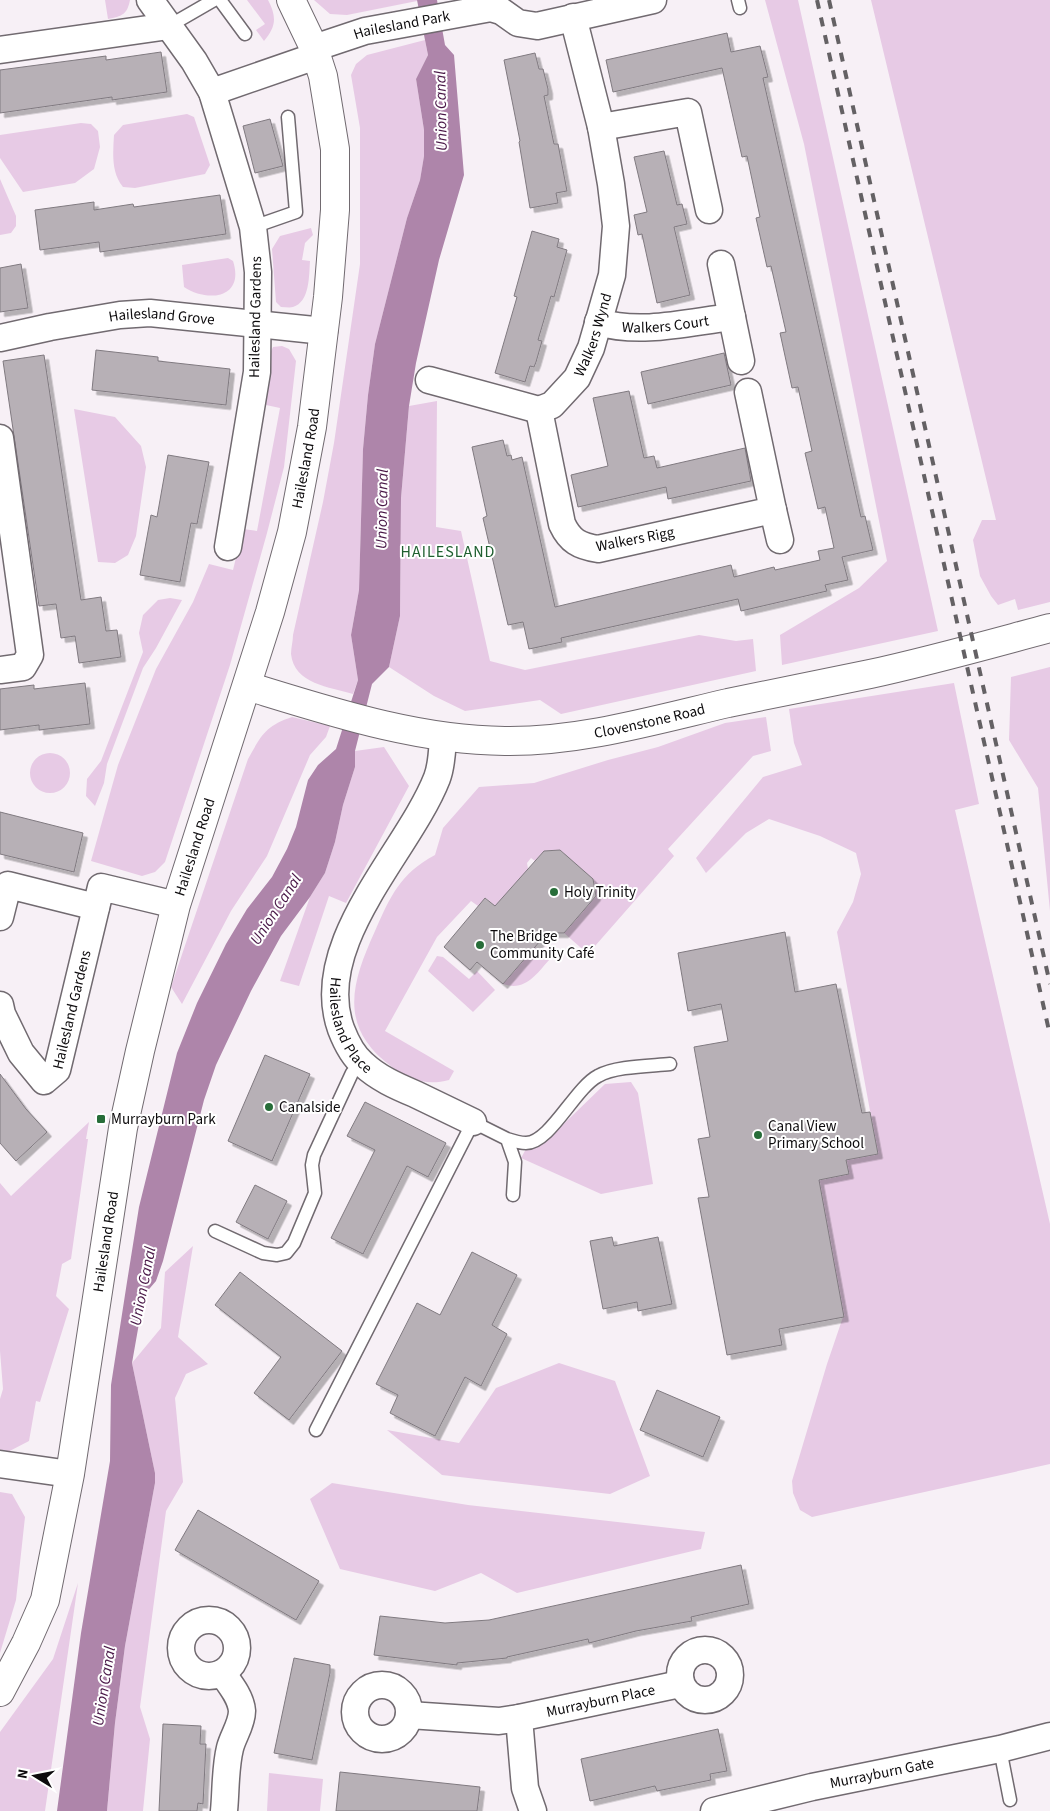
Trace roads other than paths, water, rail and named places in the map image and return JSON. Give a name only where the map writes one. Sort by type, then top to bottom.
[{"type":"street","name":"Hailesland Gardens","points":[[150,0],[194,61],[212,92],[253,227],[258,272],[257,372],[228,546]]},
{"type":"street","name":"Hailesland Road","points":[[0,1692],[26,1643],[45,1600],[70,1474],[123,1128],[176,905],[247,686],[292,532],[312,427],[324,331],[335,210],[336,149],[323,76],[315,52],[291,0]]},
{"type":"street","name":"Hailesland Park","points":[[315,52],[365,31],[464,12],[493,4],[518,24],[537,26],[653,0]]},
{"type":"street","name":"Walkers Wynd","points":[[538,410],[552,406],[577,378],[591,348],[612,275],[616,226],[601,127],[573,18]]},
{"type":"street","points":[[0,50],[169,26]]},
{"type":"street","points":[[212,92],[315,52]]},
{"type":"street","points":[[601,127],[688,112],[709,210]]},
{"type":"street","name":"Walkers Court","points":[[721,264],[741,361]]},
{"type":"street","name":"Hailesland Grove","points":[[0,338],[120,315],[150,313],[324,331]]},
{"type":"street","name":"Walkers Court","points":[[598,322],[624,327],[653,327],[732,316]]},
{"type":"street","points":[[429,380],[538,410]]},
{"type":"street","points":[[748,392],[780,540]]},
{"type":"street","name":"Walkers Rigg","points":[[538,410],[562,524],[567,535],[586,547],[598,549],[773,510]]},
{"type":"street","points":[[0,438],[30,655],[23,667],[0,670]]},
{"type":"street","name":"Clovenstone Road","points":[[247,686],[308,706],[381,725],[443,737],[504,741],[555,739],[602,732],[872,674],[1050,628]]},
{"type":"street","name":"Hailesland Place","points":[[443,737],[441,765],[430,794],[389,860],[360,912],[347,941],[339,966],[335,990],[338,1021],[346,1043],[361,1063],[383,1079],[473,1122]]},
{"type":"street","points":[[0,917],[8,885],[96,907]]},
{"type":"street","name":"Hailesland Gardens","points":[[0,1005],[2,1014],[21,1053],[44,1081],[57,1070],[101,887],[176,905]]},
{"type":"street","points":[[0,1464],[70,1474]]},
{"type":"street","points":[[222,1673],[239,1699],[242,1712],[229,1756],[224,1811]]},
{"type":"street","name":"Murrayburn Place","points":[[409,1715],[499,1721],[680,1684]]},
{"type":"street","points":[[519,1718],[525,1788],[533,1811]]},
{"type":"street","name":"Murrayburn Gate","points":[[714,1811],[812,1787],[1050,1736]]},
{"type":"lane","points":[[169,26],[214,0]]},
{"type":"lane","points":[[220,0],[246,34]]},
{"type":"lane","points":[[253,227],[296,212],[288,117]]},
{"type":"lane","points":[[215,1231],[264,1253],[277,1255],[286,1253],[294,1243],[315,1193],[312,1165],[314,1155],[352,1073],[361,1063]]},
{"type":"lane","points":[[316,1430],[473,1122],[507,1139],[527,1143],[544,1136],[577,1096],[598,1076],[620,1069],[670,1064]]},
{"type":"lane","points":[[507,1139],[515,1162],[513,1195]]},
{"type":"lane","points":[[1000,1748],[1010,1800]]},
{"type":"water","name":"Union Canal","points":[[417,0],[437,0],[445,45],[454,55],[464,175],[439,260],[416,363],[409,406],[401,498],[400,616],[389,667],[372,684],[355,751],[355,767],[325,873],[281,936],[251,991],[216,1065],[204,1100],[163,1261],[156,1281],[144,1295],[132,1363],[155,1473],[155,1483],[125,1646],[115,1723],[107,1811],[57,1811],[81,1633],[110,1461],[111,1385],[127,1282],[139,1207],[177,1053],[197,1003],[226,944],[247,909],[272,877],[287,849],[296,827],[308,780],[318,765],[336,749],[358,680],[351,635],[359,590],[363,449],[368,395],[375,344],[407,218],[420,180],[424,156],[424,130],[416,79],[428,55]]},
{"type":"railway","points":[[817,0],[1050,1035]]},
{"type":"railway","points":[[829,0],[1050,984]]},
{"type":"place","name":"Holy Trinity","points":[[554,892]]},
{"type":"place","name":"The Bridge Community Café","points":[[480,945]]},
{"type":"place","name":"Canalside","points":[[269,1107]]},
{"type":"place","name":"Murrayburn Park","points":[[101,1119]]},
{"type":"place","name":"Canal View Primary School","points":[[758,1135]]},
{"type":"district","name":"HAILESLAND","points":[[448,551]]}]
